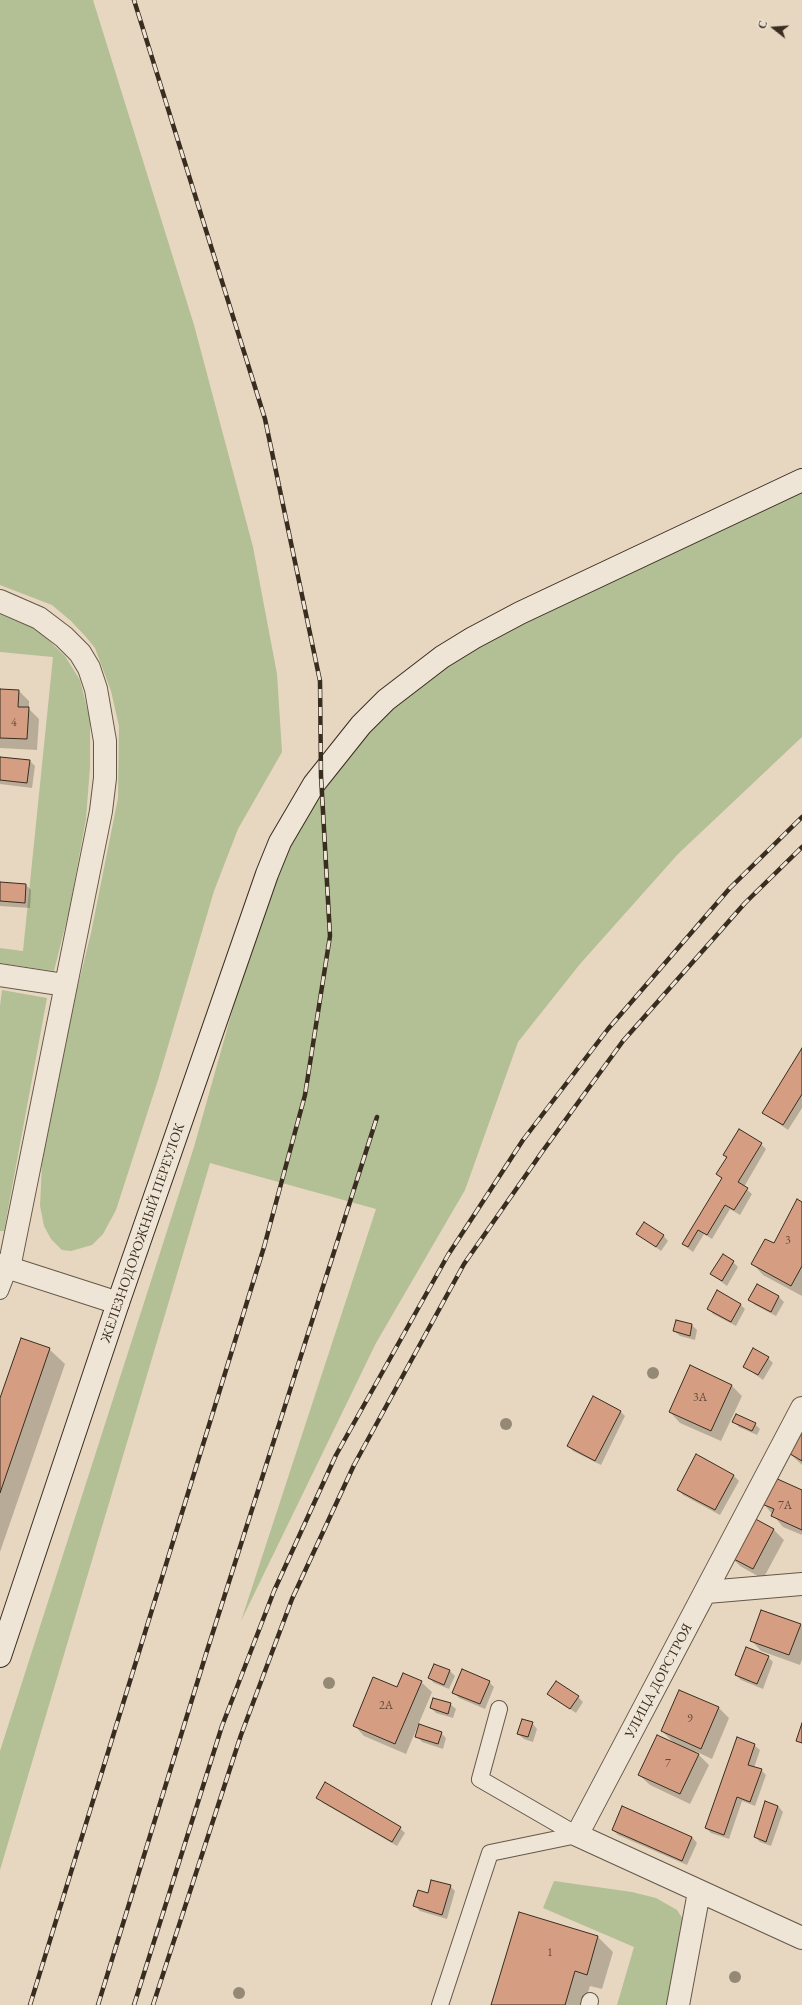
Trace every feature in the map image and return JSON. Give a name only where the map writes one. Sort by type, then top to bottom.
[{"type":"street","name":"ЖЕЛЕЗНОДОРОЖНЫЙ ПЕРЕУЛОК","points":[[0,1656],[118,1303],[267,874],[280,842],[296,813],[324,771],[361,725],[386,700],[442,657],[473,638],[520,613],[802,480]]},
{"type":"street","points":[[0,601],[38,618],[64,637],[80,653],[89,668],[100,706],[106,741],[105,778],[101,811],[5,1267],[118,1303]]},
{"type":"street","points":[[0,975],[65,985]]},
{"type":"street","name":"УЛИЦА ДОРСТРОЯ","points":[[578,1835],[707,1592],[802,1408]]},
{"type":"street","points":[[707,1592],[802,1584]]},
{"type":"street","points":[[578,1835],[802,1938]]},
{"type":"street","points":[[678,2005],[700,1892]]},
{"type":"lane","points":[[0,1291],[5,1267]]},
{"type":"lane","points":[[499,1709],[480,1779],[578,1835]]},
{"type":"lane","points":[[440,2005],[490,1853],[578,1835]]},
{"type":"green space","points":[[0,0],[93,0],[194,325],[253,547],[277,674],[282,752],[238,829],[214,891],[158,1080],[116,1210],[103,1234],[92,1245],[71,1251],[62,1250],[51,1239],[44,1226],[40,1206],[42,1164],[56,1075],[91,933],[118,798],[119,726],[111,691],[95,648],[86,637],[71,621],[52,605],[0,585]]},
{"type":"green space","points":[[802,484],[802,737],[678,854],[580,964],[518,1042],[465,1190],[376,1343],[241,1621],[376,1209],[210,1163],[0,1870],[0,1751],[194,1147],[276,855],[290,822],[393,703],[473,645]]},
{"type":"green space","points":[[0,613],[39,631],[65,656],[80,680],[90,720],[90,767],[86,819],[69,911],[54,971],[0,963],[0,948],[23,951],[53,657],[0,652]]},
{"type":"green space","points":[[2,990],[47,998],[4,1231],[0,1231],[0,1006]]},
{"type":"green space","points":[[554,1881],[632,1892],[656,1898],[677,1910],[687,1925],[671,2005],[617,2005],[634,1947],[543,1908]]},
{"type":"building","points":[[0,689],[19,690],[18,707],[29,707],[27,739],[0,738]]},
{"type":"building","points":[[0,757],[30,760],[27,783],[0,780]]},
{"type":"building","points":[[0,882],[26,884],[25,903],[0,901]]},
{"type":"building","points":[[802,1048],[802,1094],[783,1125],[762,1113]]},
{"type":"building","points":[[739,1129],[762,1143],[738,1182],[748,1188],[734,1210],[725,1205],[707,1235],[698,1230],[688,1247],[682,1244],[722,1178],[716,1174],[727,1157],[723,1155]]},
{"type":"building","points":[[797,1199],[802,1202],[802,1266],[791,1286],[751,1264],[765,1239],[774,1243]]},
{"type":"building","points":[[644,1222],[664,1235],[656,1247],[636,1234]]},
{"type":"building","points":[[723,1254],[734,1261],[722,1281],[710,1274]]},
{"type":"building","points":[[757,1284],[779,1296],[771,1312],[748,1300]]},
{"type":"building","points":[[717,1290],[741,1304],[731,1322],[707,1309]]},
{"type":"building","points":[[676,1320],[692,1324],[690,1336],[673,1331]]},
{"type":"building","points":[[21,1338],[50,1348],[0,1493],[0,1398]]},
{"type":"building","points":[[753,1348],[769,1357],[758,1375],[743,1367]]},
{"type":"building","points":[[690,1365],[732,1385],[711,1431],[669,1412]]},
{"type":"building","points":[[593,1396],[621,1411],[595,1461],[567,1446]]},
{"type":"building","points":[[736,1414],[756,1423],[752,1431],[732,1422]]},
{"type":"building","points":[[802,1424],[802,1461],[787,1452]]},
{"type":"building","points":[[696,1454],[734,1475],[715,1510],[677,1490]]},
{"type":"building","points":[[773,1477],[802,1490],[802,1530],[771,1516],[774,1509],[762,1504]]},
{"type":"building","points":[[750,1516],[774,1529],[753,1569],[728,1556]]},
{"type":"building","points":[[761,1610],[801,1624],[789,1655],[750,1641]]},
{"type":"building","points":[[746,1647],[769,1656],[757,1684],[735,1675]]},
{"type":"building","points":[[434,1664],[450,1670],[444,1685],[428,1678]]},
{"type":"building","points":[[462,1669],[490,1681],[480,1704],[452,1693]]},
{"type":"building","points":[[403,1673],[422,1681],[395,1744],[353,1726],[373,1677],[397,1687]]},
{"type":"building","points":[[556,1681],[579,1696],[570,1709],[547,1694]]},
{"type":"building","points":[[679,1690],[719,1707],[701,1749],[661,1731]]},
{"type":"building","points":[[433,1698],[451,1703],[448,1714],[430,1708]]},
{"type":"building","points":[[522,1719],[533,1722],[528,1737],[517,1734]]},
{"type":"building","points":[[802,1723],[802,1743],[796,1741]]},
{"type":"building","points":[[419,1724],[442,1732],[438,1744],[415,1737]]},
{"type":"building","points":[[657,1735],[699,1754],[680,1794],[638,1775]]},
{"type":"building","points":[[737,1737],[755,1744],[748,1765],[762,1769],[750,1802],[737,1797],[724,1835],[705,1828]]},
{"type":"building","points":[[325,1782],[401,1827],[392,1842],[316,1798]]},
{"type":"building","points":[[765,1801],[778,1806],[766,1842],[754,1837]]},
{"type":"building","points":[[622,1806],[692,1837],[682,1861],[612,1830]]},
{"type":"building","points":[[431,1880],[451,1885],[442,1915],[413,1906],[418,1890],[428,1893]]},
{"type":"building","points":[[519,1912],[598,1936],[587,1975],[575,1971],[565,2005],[491,2005]]},
{"type":"railway","points":[[30,2005],[264,1247],[305,1095],[330,936],[321,776],[320,681],[265,419],[134,0]]},
{"type":"railway","points":[[134,2005],[222,1726],[274,1591],[336,1455],[448,1255],[523,1140],[608,1029],[730,888],[802,817]]},
{"type":"railway","points":[[153,2005],[241,1735],[292,1599],[354,1465],[464,1264],[542,1152],[623,1041],[745,903],[802,847]]},
{"type":"railway","points":[[98,2005],[206,1654],[377,1117]]}]
